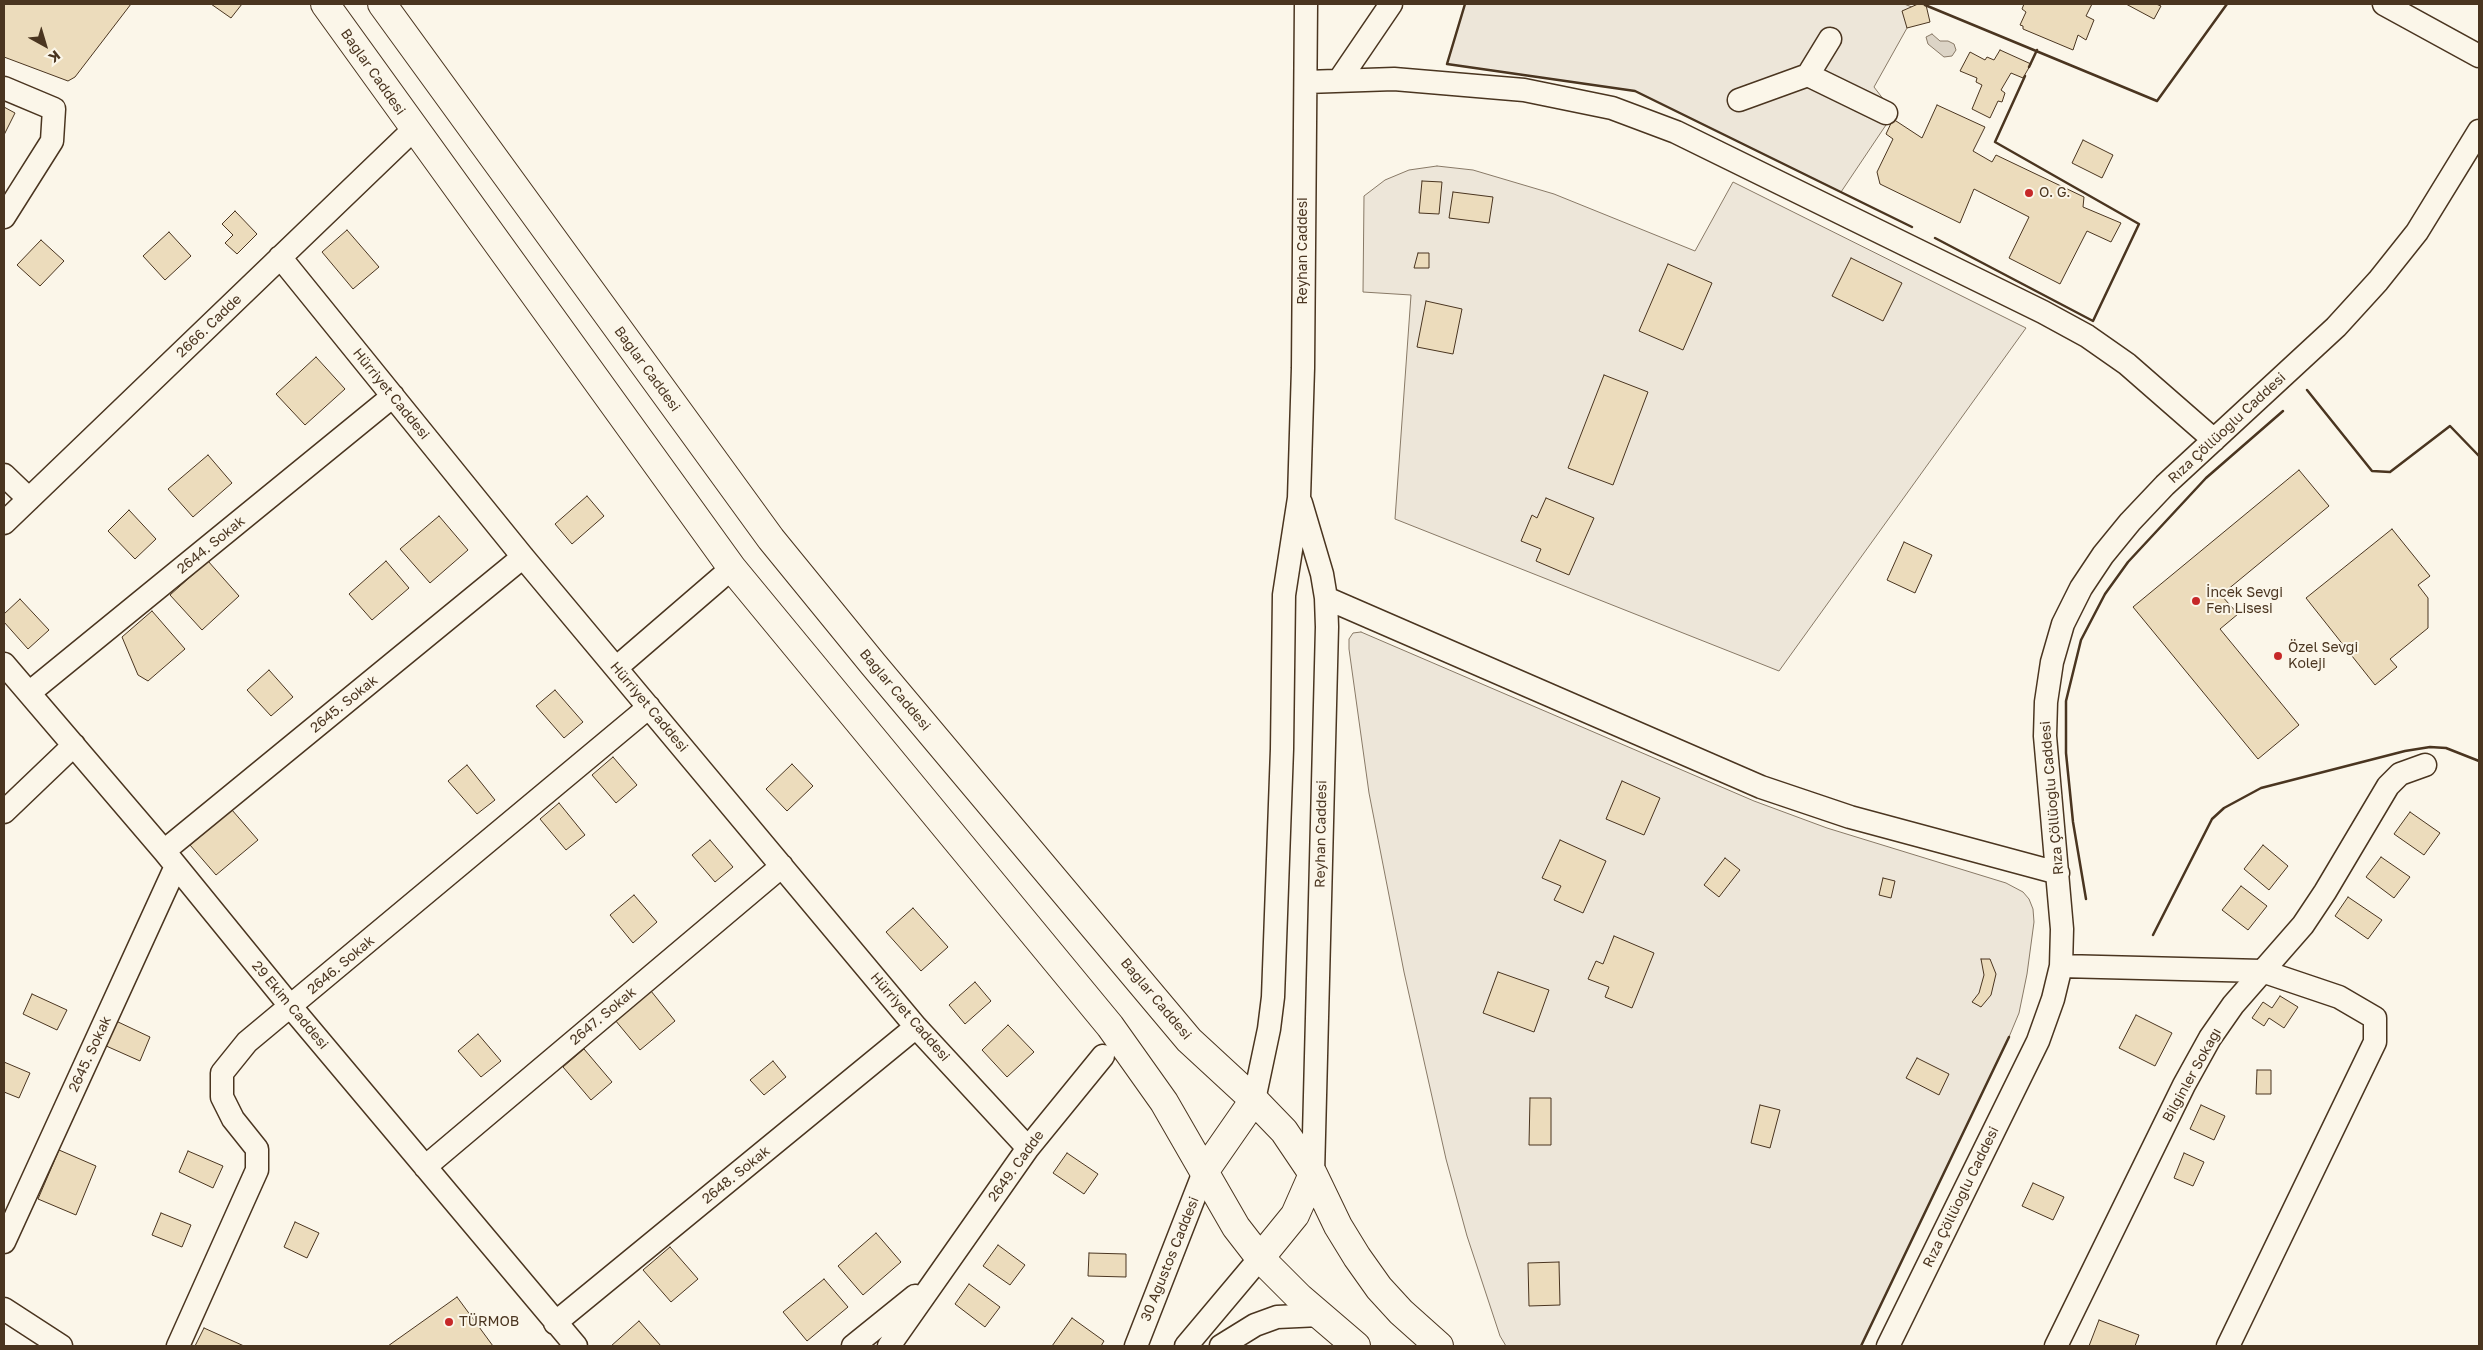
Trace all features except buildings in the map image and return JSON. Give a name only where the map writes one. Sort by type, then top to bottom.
[{"type":"main road","name":"Bağlar Caddesi","points":[[325,4],[732,568],[1110,1026],[1164,1102],[1236,1227],[1260,1258],[1356,1346]]},
{"type":"main road","name":"Bağlar Caddesi","points":[[382,4],[771,539],[873,664],[1189,1040],[1254,1100],[1284,1131],[1313,1174],[1338,1226],[1379,1288],[1401,1312],[1438,1346]]},
{"type":"main road","points":[[1204,1172],[1254,1100]]},
{"type":"main road","points":[[1260,1258],[1295,1215],[1313,1174]]},
{"type":"street","name":"Reyhan Caddesi","points":[[1254,1100],[1269,1029],[1273,997],[1284,595],[1299,498],[1306,4]]},
{"type":"street","points":[[1340,79],[1392,4]]},
{"type":"street","points":[[2384,4],[2479,56]]},
{"type":"street","points":[[1739,100],[1808,75],[1830,39]]},
{"type":"street","points":[[1808,75],[1886,113]]},
{"type":"street","points":[[1306,82],[1340,79],[1394,79],[1524,90],[1612,108],[1676,132],[2017,299],[2087,336],[2127,364],[2214,440]]},
{"type":"street","points":[[4,88],[54,109],[52,141],[4,217]]},
{"type":"street","name":"2666. Cadde","points":[[4,523],[414,129]]},
{"type":"street","name":"Rıza Çöllüoğlu Caddesi","points":[[1888,1346],[2038,1041],[2053,999],[2060,966],[2062,929],[2045,736],[2046,702],[2052,662],[2063,624],[2081,588],[2114,542],[2165,485],[2336,327],[2378,281],[2417,232],[2479,131]]},
{"type":"street","name":"Hürriyet Caddesi","points":[[280,258],[523,557],[916,1027],[1028,1148]]},
{"type":"street","name":"2644. Sokak","points":[[30,693],[393,396]]},
{"type":"street","points":[[4,475],[29,499]]},
{"type":"street","name":"Reyhan Caddesi","points":[[1299,498],[1322,574],[1326,598],[1313,1174]]},
{"type":"street","name":"2645. Sokak","points":[[4,1242],[170,858],[523,557]]},
{"type":"street","points":[[616,668],[732,568]]},
{"type":"street","points":[[1326,598],[1761,786],[1850,817],[2058,873]]},
{"type":"street","name":"29 Ekim Caddesi","points":[[4,664],[170,858],[291,1008],[576,1346]]},
{"type":"street","name":"2646. Sokak","points":[[178,1346],[256,1170],[257,1149],[233,1120],[222,1096],[222,1073],[248,1042],[649,707]]},
{"type":"street","points":[[4,812],[74,745]]},
{"type":"street","name":"Bilginler Sokağı","points":[[2056,1346],[2184,1085],[2210,1038],[2234,1005],[2303,925],[2325,892],[2388,786],[2400,774],[2425,764]]},
{"type":"street","name":"2647. Sokak","points":[[425,1167],[782,866]]},
{"type":"street","points":[[2060,966],[2262,972],[2339,997],[2375,1018],[2374,1042],[2228,1346]]},
{"type":"street","name":"2648. Sokak","points":[[555,1323],[916,1027]]},
{"type":"street","name":"2649. Cadde","points":[[889,1346],[1028,1148],[1103,1056]]},
{"type":"street","name":"30 Ağustos Caddesi","points":[[1136,1346],[1204,1172]]},
{"type":"street","points":[[1186,1346],[1260,1258]]},
{"type":"street","name":"2649. Cadde","points":[[853,1346],[935,1280]]},
{"type":"street","points":[[4,1309],[61,1346]]},
{"type":"street","points":[[1221,1346],[1255,1325],[1277,1317],[1320,1315]]},
{"type":"shaded area","points":[[1465,4],[1904,4],[1912,7],[1907,28],[1874,87],[1894,113],[1841,192],[1635,91],[1447,64]]},
{"type":"shaded area","points":[[1932,34],[1940,41],[1948,41],[1954,44],[1956,50],[1952,56],[1944,57],[1928,44],[1926,37]]},
{"type":"shaded area","points":[[1437,166],[1473,170],[1554,194],[1695,251],[1733,182],[2026,328],[1779,671],[1395,519],[1411,295],[1363,292],[1364,196],[1385,180],[1409,170]]},
{"type":"shaded area","points":[[1361,632],[1754,801],[1827,828],[2006,883],[2023,892],[2029,899],[2033,909],[2034,922],[2027,974],[2019,1013],[1861,1346],[1506,1346],[1500,1336],[1467,1236],[1446,1159],[1404,972],[1369,793],[1349,649],[1349,639],[1353,633]]},
{"type":"wall","points":[[1465,4],[1447,64],[1635,91],[1912,227]]},
{"type":"wall","points":[[1925,5],[2157,101],[2227,4]]},
{"type":"wall","points":[[2029,67],[2037,50]]},
{"type":"wall","points":[[1935,238],[2093,321],[2139,224],[1995,142],[2025,76]]},
{"type":"wall","points":[[2307,390],[2372,471],[2390,472],[2450,426],[2479,456]]},
{"type":"wall","points":[[2086,899],[2073,822],[2066,753],[2066,701],[2081,640],[2105,594],[2128,562],[2206,478],[2283,411]]},
{"type":"wall","points":[[2153,935],[2212,819],[2224,808],[2261,788],[2405,751],[2430,747],[2446,748],[2479,761]]},
{"type":"wall","points":[[1861,1346],[2009,1037]]},
{"type":"place","name":"O. G.","points":[[2029,193]]},
{"type":"place","name":"İncek Sevgi Fen Lisesi","points":[[2196,601]]},
{"type":"place","name":"Özel Sevgi Koleji","points":[[2278,656]]},
{"type":"place","name":"TÜRMOB","points":[[449,1322]]}]
